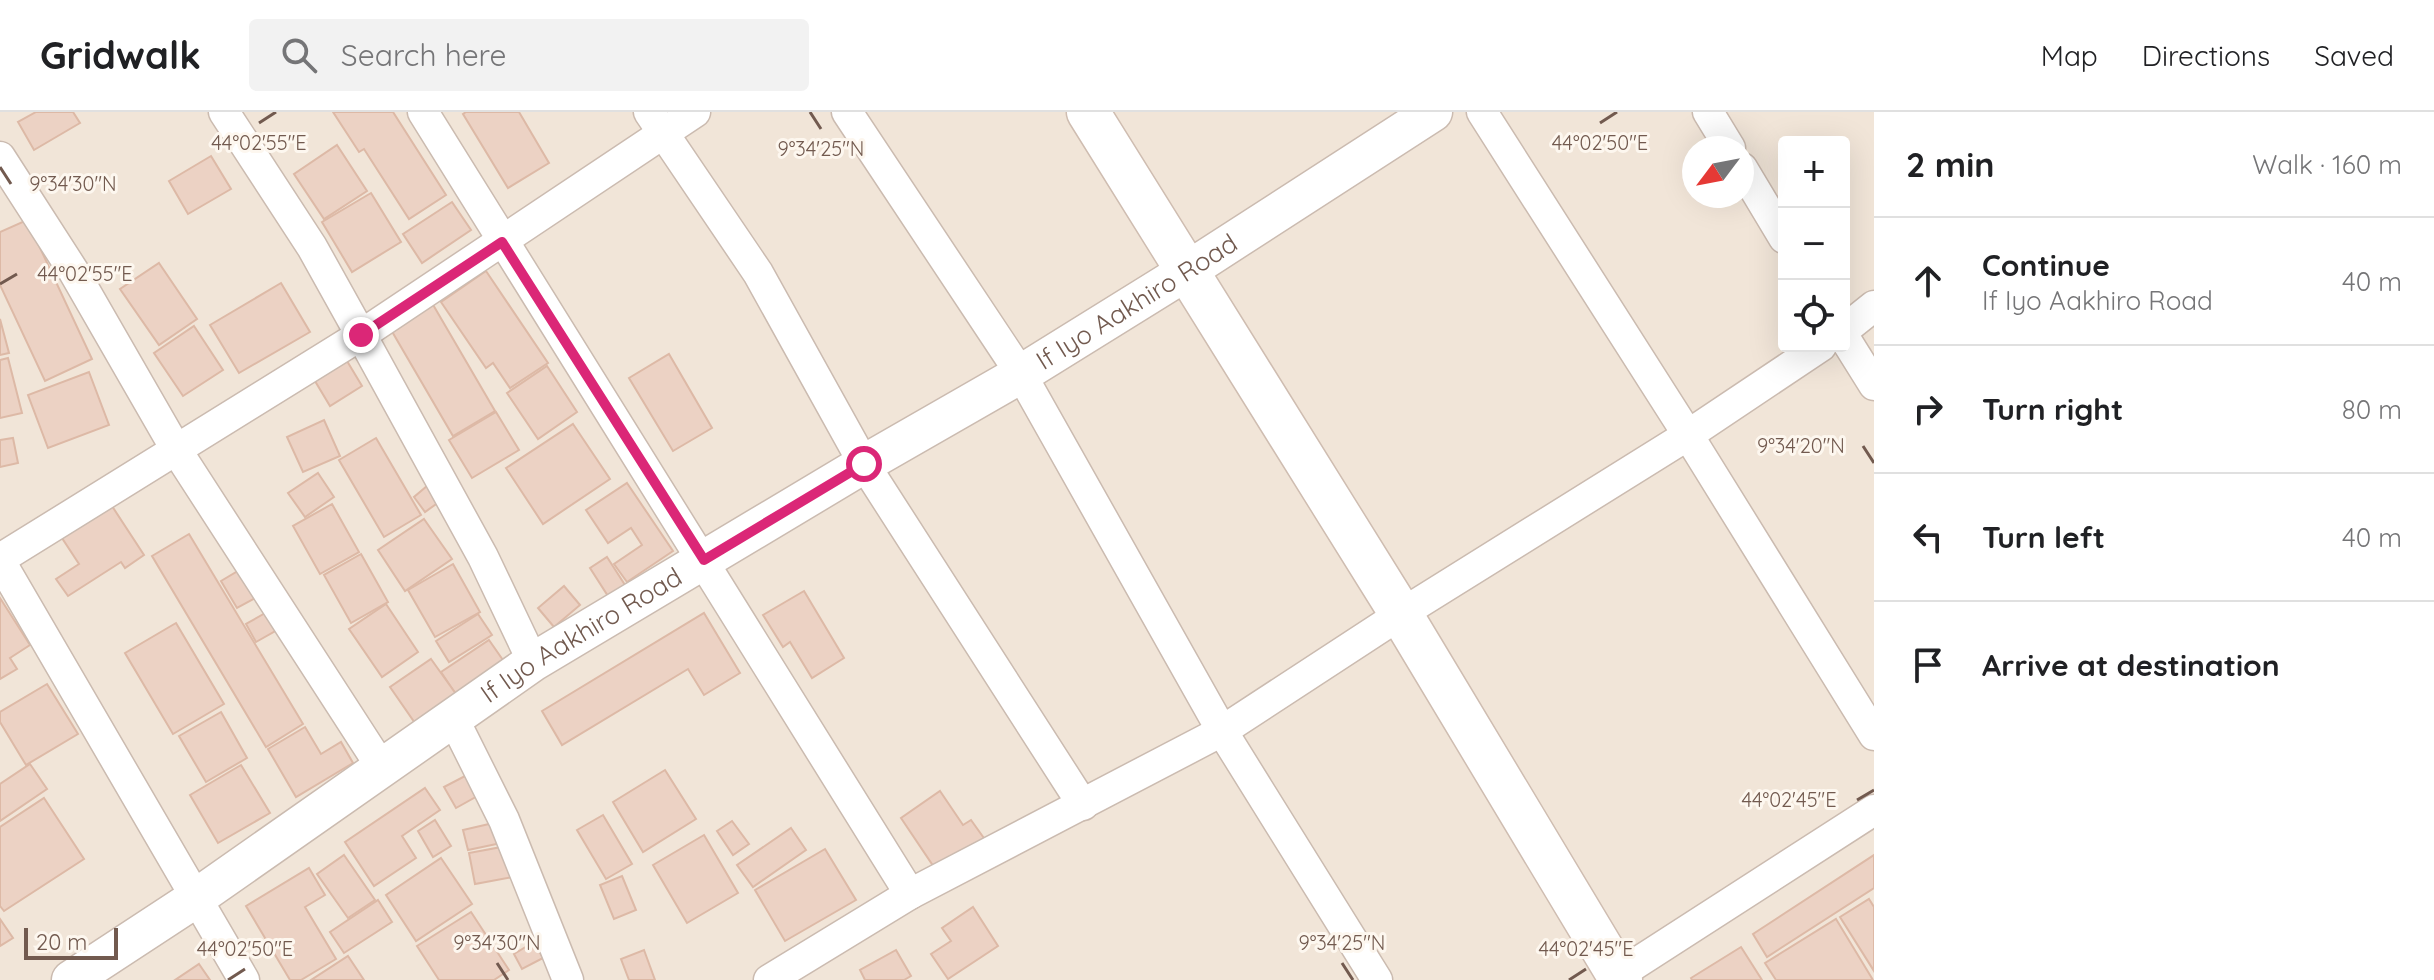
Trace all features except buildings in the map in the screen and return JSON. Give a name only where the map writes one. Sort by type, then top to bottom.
[{"type":"main road","points":[[1088,112],[1401,614],[1620,977]]},
{"type":"street","points":[[224,112],[312,247],[483,557],[533,662]]},
{"type":"street","points":[[423,112],[910,894]]},
{"type":"street","points":[[244,980],[0,560],[361,335],[502,242],[656,123],[695,112]]},
{"type":"street","points":[[847,112],[1021,374],[1222,731],[1377,980]]},
{"type":"street","name":"If Iyo Aakhiro Road","points":[[71,980],[196,898],[533,662],[1021,374],[1433,112]]},
{"type":"street","points":[[1482,112],[1874,735]]},
{"type":"street","points":[[1708,112],[1723,136]]},
{"type":"street","points":[[656,123],[758,273],[864,464],[1083,805]]},
{"type":"street","points":[[0,157],[74,272],[177,451],[382,768]]},
{"type":"street","points":[[1754,188],[1778,228]]},
{"type":"street","points":[[1850,325],[1874,306]]},
{"type":"street","points":[[1850,347],[1874,385]]},
{"type":"street","points":[[769,980],[910,894],[1222,731],[1401,614],[1688,435],[1812,352]]},
{"type":"street","points":[[453,718],[504,820],[568,980]]},
{"type":"street","points":[[1620,977],[1874,810]]},
{"type":"shaded area","points":[[0,112],[1874,112],[1874,980],[0,980]]},
{"type":"route","points":[[361,335],[502,242],[704,560],[864,464]]}]
